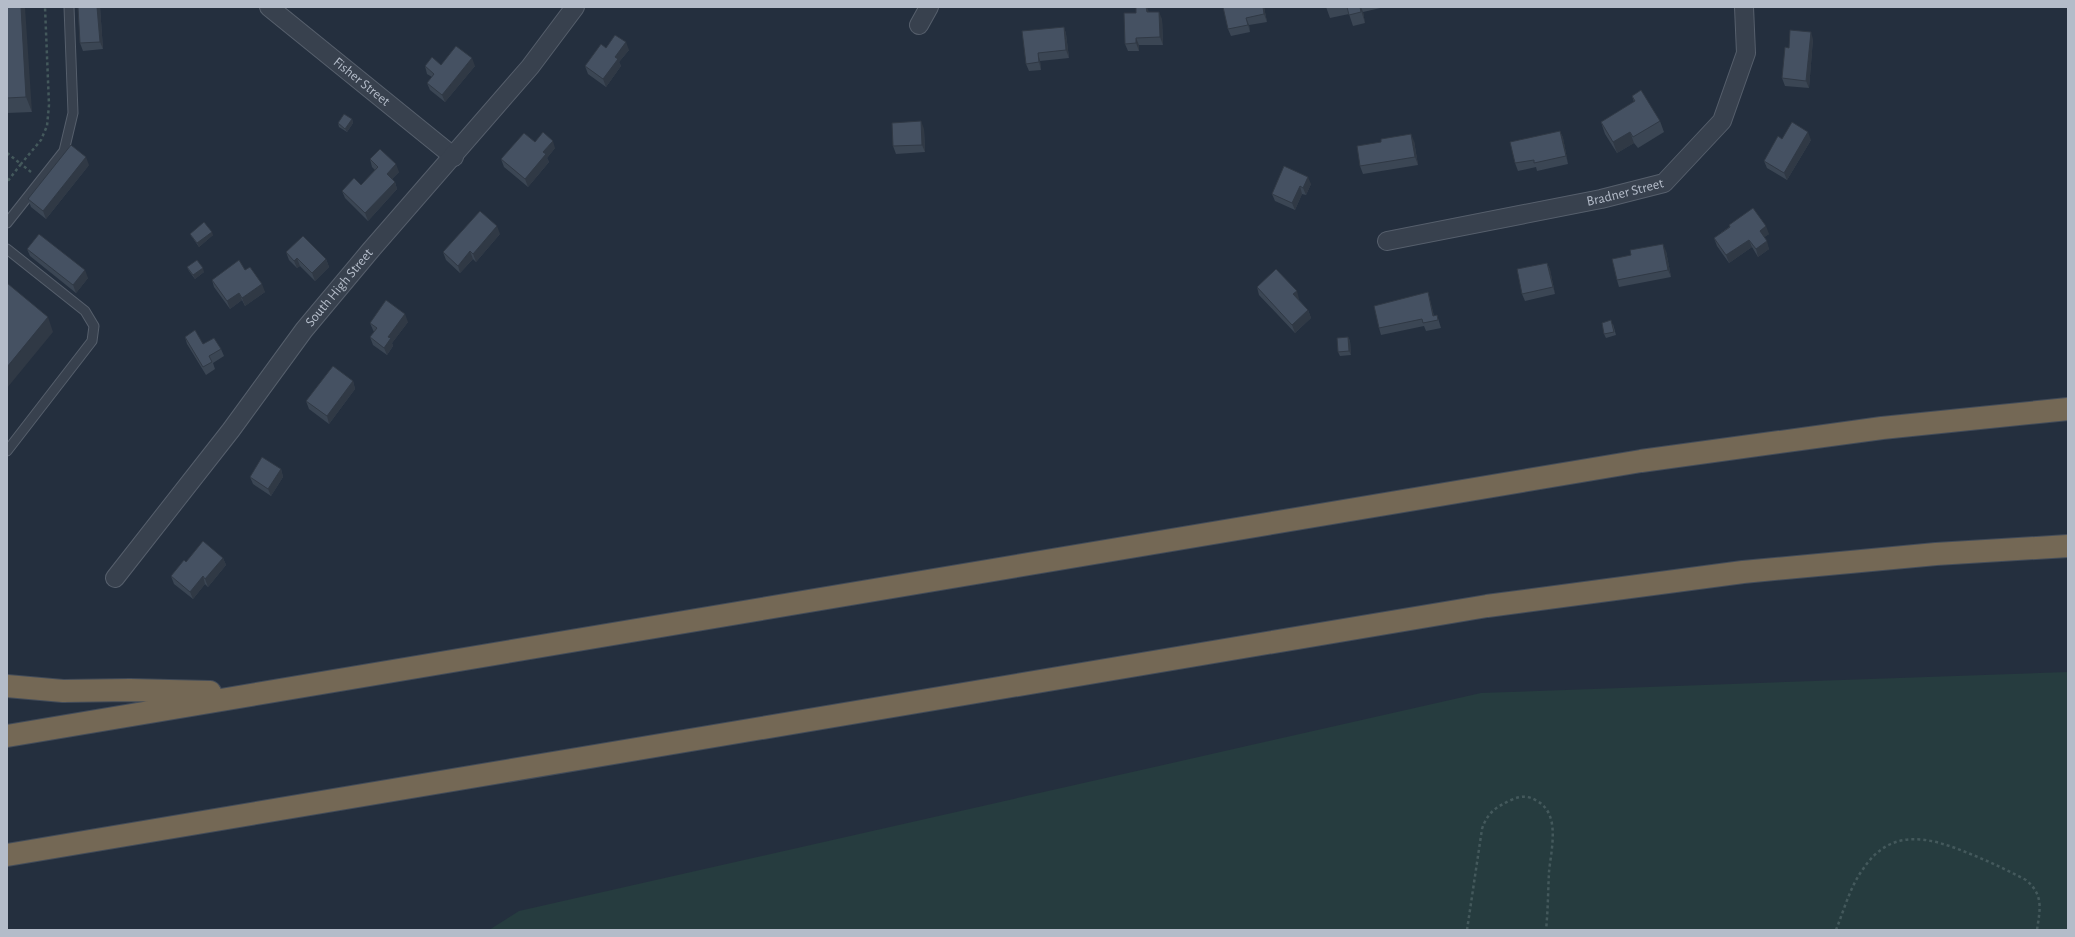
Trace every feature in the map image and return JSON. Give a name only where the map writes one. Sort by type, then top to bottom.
[{"type":"highway","points":[[7,736],[1641,461],[1882,428],[2068,409]]},
{"type":"highway","points":[[7,855],[1515,602],[1743,572],[1936,554],[2068,546]]},
{"type":"highway","points":[[7,686],[63,690],[260,693]]},
{"type":"street","name":"Fisher Street","points":[[269,7],[454,157]]},
{"type":"street","name":"South High Street","points":[[115,578],[231,430],[304,330],[370,251],[454,157],[530,68],[575,7]]},
{"type":"street","points":[[919,25],[929,7]]},
{"type":"street","name":"Bradner Street","points":[[1387,241],[1601,200],[1664,183],[1722,121],[1746,52],[1744,7]]},
{"type":"lane","points":[[7,223],[64,151],[73,113],[69,7]]},
{"type":"lane","points":[[7,249],[85,310],[94,326],[92,341],[7,451]]},
{"type":"path","points":[[7,182],[41,140],[47,126],[50,105],[45,7]]},
{"type":"path","points":[[7,153],[41,180]]},
{"type":"path","points":[[1467,930],[1482,829],[1486,820],[1496,808],[1514,799],[1525,797],[1533,798],[1544,806],[1552,823],[1546,930]]},
{"type":"path","points":[[1836,930],[1855,883],[1863,868],[1886,847],[1900,840],[1911,838],[1945,843],[2026,880],[2034,888],[2039,898],[2037,930]]},
{"type":"green space","points":[[2068,672],[2068,930],[489,930],[519,911],[1481,693]]},
{"type":"building","points":[[7,7],[21,7],[26,97],[7,98]]},
{"type":"building","points":[[78,7],[97,7],[100,42],[80,43]]},
{"type":"building","points":[[1136,7],[1146,7],[1147,12],[1159,12],[1160,37],[1136,38],[1136,43],[1125,44],[1124,13],[1136,13]]},
{"type":"building","points":[[1223,7],[1263,7],[1264,14],[1246,18],[1248,25],[1228,29]]},
{"type":"building","points":[[1347,7],[1360,7],[1361,12],[1349,15]]},
{"type":"building","points":[[1064,27],[1066,50],[1038,53],[1039,62],[1026,64],[1022,31]]},
{"type":"building","points":[[1790,30],[1811,32],[1806,81],[1782,78],[1785,47],[1789,48]]},
{"type":"building","points":[[615,35],[626,42],[615,57],[618,59],[603,79],[585,66],[601,44],[606,48]]},
{"type":"building","points":[[456,46],[472,58],[442,95],[427,83],[434,74],[425,66],[432,57],[441,65]]},
{"type":"building","points":[[1641,90],[1660,121],[1633,137],[1630,132],[1613,142],[1601,122],[1635,101],[1632,96]]},
{"type":"building","points":[[344,114],[352,119],[345,129],[338,123]]},
{"type":"building","points":[[921,121],[922,145],[893,146],[892,123]]},
{"type":"building","points":[[1792,122],[1808,132],[1784,173],[1764,161],[1778,136],[1782,139]]},
{"type":"building","points":[[1560,131],[1566,156],[1534,163],[1534,160],[1515,163],[1510,142]]},
{"type":"building","points":[[543,132],[553,141],[543,152],[546,154],[525,179],[501,159],[524,133],[535,142]]},
{"type":"building","points":[[1411,134],[1415,157],[1360,166],[1357,146],[1381,142],[1381,139]]},
{"type":"building","points":[[71,145],[86,157],[43,211],[28,199]]},
{"type":"building","points":[[380,149],[396,164],[387,174],[395,182],[365,213],[342,191],[354,178],[361,185],[378,167],[370,159]]},
{"type":"building","points":[[1284,166],[1308,177],[1303,188],[1300,186],[1292,203],[1272,194]]},
{"type":"building","points":[[1753,208],[1766,226],[1760,231],[1767,241],[1756,249],[1749,240],[1726,255],[1714,238]]},
{"type":"building","points":[[480,211],[497,226],[473,254],[470,251],[458,266],[443,252]]},
{"type":"building","points":[[204,222],[212,232],[197,243],[190,234]]},
{"type":"building","points":[[39,234],[85,270],[73,285],[27,249]]},
{"type":"building","points":[[303,236],[326,259],[312,273],[297,258],[294,261],[286,252]]},
{"type":"building","points":[[1663,244],[1668,270],[1617,280],[1612,259],[1631,255],[1630,250]]},
{"type":"building","points":[[197,260],[203,268],[193,275],[187,267]]},
{"type":"building","points":[[239,260],[245,270],[250,267],[262,284],[242,298],[239,293],[227,301],[212,280]]},
{"type":"building","points":[[1547,263],[1553,287],[1522,294],[1517,269]]},
{"type":"building","points":[[1276,269],[1297,291],[1293,294],[1308,310],[1292,325],[1257,287]]},
{"type":"building","points":[[7,283],[48,317],[7,367]]},
{"type":"building","points":[[1428,292],[1433,316],[1437,315],[1438,320],[1423,323],[1422,319],[1379,328],[1374,306]]},
{"type":"building","points":[[386,300],[405,314],[388,337],[391,338],[384,348],[370,337],[377,328],[370,323]]},
{"type":"building","points":[[1611,320],[1614,332],[1604,334],[1602,323]]},
{"type":"building","points":[[195,330],[203,344],[214,338],[221,349],[209,356],[212,362],[203,367],[185,337]]},
{"type":"building","points":[[1348,337],[1349,351],[1338,352],[1337,338]]},
{"type":"building","points":[[333,366],[353,381],[327,416],[306,401]]},
{"type":"building","points":[[262,457],[281,469],[268,489],[250,477]]},
{"type":"building","points":[[203,541],[223,558],[205,579],[203,576],[190,592],[171,576],[184,560],[186,562]]}]
